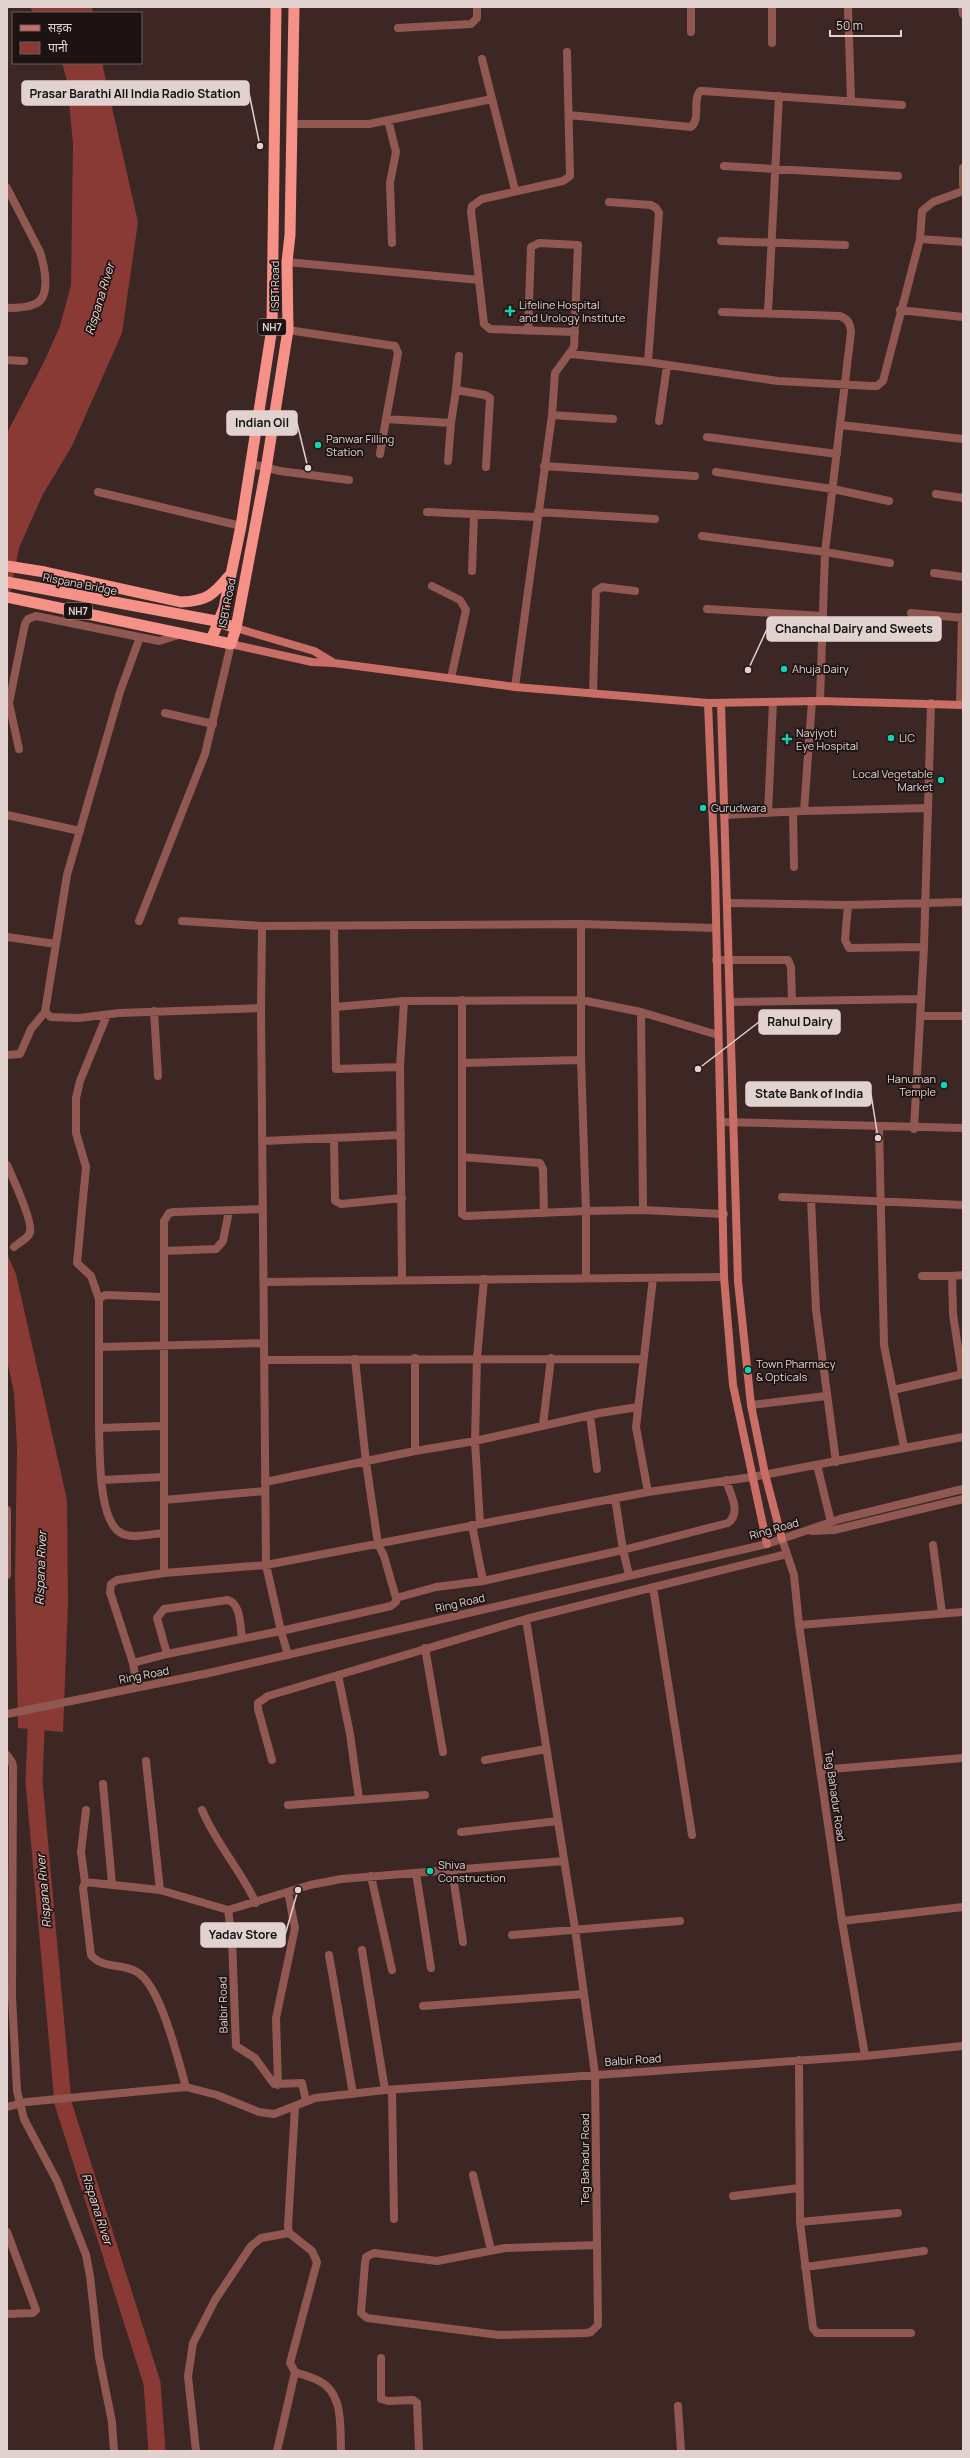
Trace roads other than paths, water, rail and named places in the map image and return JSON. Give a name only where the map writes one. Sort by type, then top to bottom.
[{"type":"highway","name":"NH7","points":[[211,640],[218,622],[231,574],[241,526],[272,328],[276,7]]},
{"type":"highway","name":"ISBT Road","points":[[7,597],[231,644],[236,628],[266,469],[288,330],[287,262],[290,235],[294,7]]},
{"type":"highway","points":[[7,566],[45,572],[181,602],[204,600],[216,592],[231,574]]},
{"type":"highway","name":"Rispana Bridge","points":[[7,582],[148,610],[218,622]]},
{"type":"highway","name":"NH7","points":[[218,622],[236,628]]},
{"type":"main road","points":[[236,628],[314,651],[334,663]]},
{"type":"main road","points":[[231,644],[312,662],[334,663],[515,687],[592,694],[708,703],[816,701],[961,705]]},
{"type":"main road","points":[[708,703],[724,1214],[724,1277],[733,1385],[767,1544]]},
{"type":"main road","points":[[721,703],[738,1281],[751,1405],[765,1474],[782,1539]]},
{"type":"street","points":[[398,28],[471,24],[477,18],[477,7]]},
{"type":"street","points":[[691,7],[691,32]]},
{"type":"street","points":[[772,7],[772,43]]},
{"type":"street","points":[[848,7],[851,100]]},
{"type":"street","points":[[962,7],[963,14]]},
{"type":"street","points":[[567,52],[570,176],[563,181],[515,190],[482,199],[472,206],[482,317],[486,327],[490,330],[575,332]]},
{"type":"street","points":[[482,58],[515,190]]},
{"type":"street","points":[[569,115],[691,127],[695,122],[696,98],[700,91],[851,100],[902,105]]},
{"type":"street","points":[[768,312],[780,96]]},
{"type":"street","points":[[291,124],[369,124],[492,99]]},
{"type":"street","points":[[388,120],[396,152],[390,183],[392,243]]},
{"type":"street","points":[[724,166],[898,176]]},
{"type":"street","points":[[963,168],[963,185]]},
{"type":"street","points":[[7,188],[40,252],[43,262],[45,288],[42,299],[35,304],[7,308]]},
{"type":"street","points":[[571,354],[648,362],[667,366],[778,381],[846,386],[877,386],[883,380],[900,310],[920,239],[925,207],[933,202],[963,191]]},
{"type":"street","points":[[609,202],[651,205],[659,213],[648,362]]},
{"type":"street","points":[[920,239],[963,242]]},
{"type":"street","points":[[721,242],[845,246]]},
{"type":"street","points":[[515,687],[552,415],[555,373],[563,360],[571,354],[574,347],[578,245],[534,244],[530,251],[528,331]]},
{"type":"street","points":[[287,262],[479,280]]},
{"type":"street","points":[[900,310],[963,317]]},
{"type":"street","points":[[722,312],[768,312],[840,316],[846,318],[851,332],[846,386],[825,552],[823,616],[816,701],[804,811]]},
{"type":"street","points":[[288,330],[395,346],[398,353],[380,454]]},
{"type":"street","points":[[448,461],[459,356]]},
{"type":"street","points":[[7,360],[24,361]]},
{"type":"street","points":[[659,421],[667,366]]},
{"type":"street","points":[[456,390],[485,395],[490,398],[486,467]]},
{"type":"street","points":[[552,415],[613,419]]},
{"type":"street","points":[[386,419],[451,423]]},
{"type":"street","points":[[841,425],[963,439]]},
{"type":"street","points":[[707,436],[837,454]]},
{"type":"street","points":[[251,464],[266,469],[349,480]]},
{"type":"street","points":[[544,466],[695,476]]},
{"type":"street","points":[[716,472],[833,489],[889,501]]},
{"type":"street","points":[[98,492],[241,526]]},
{"type":"street","points":[[936,494],[963,498]]},
{"type":"street","points":[[427,512],[538,514],[655,519]]},
{"type":"street","points":[[472,571],[474,514]]},
{"type":"street","points":[[702,536],[825,552],[890,563]]},
{"type":"street","points":[[934,573],[963,577]]},
{"type":"street","points":[[432,586],[460,600],[466,610],[452,678]]},
{"type":"street","points":[[592,694],[596,591],[602,587],[636,591]]},
{"type":"street","points":[[707,609],[823,616]]},
{"type":"street","points":[[911,613],[963,618],[961,705]]},
{"type":"street","points":[[19,749],[9,703],[25,624],[28,619],[36,616],[164,641],[182,634]]},
{"type":"street","points":[[7,1055],[20,1054],[32,1029],[45,1012],[66,882],[120,692],[140,637]]},
{"type":"street","points":[[139,921],[197,777],[213,724],[231,644]]},
{"type":"street","points":[[768,813],[773,702]]},
{"type":"street","points":[[914,1129],[924,947],[931,703]]},
{"type":"street","points":[[165,713],[213,724]]},
{"type":"street","points":[[724,815],[804,811],[928,808]]},
{"type":"street","points":[[793,812],[794,868]]},
{"type":"street","points":[[7,815],[80,831]]},
{"type":"street","points":[[727,903],[848,905],[925,901],[963,902]]},
{"type":"street","points":[[848,905],[845,940],[849,948],[924,947]]},
{"type":"street","points":[[182,922],[262,926],[334,927],[582,924],[716,928]]},
{"type":"street","points":[[582,924],[581,1060],[586,1211],[586,1277]]},
{"type":"street","points":[[262,926],[261,1008],[266,1565],[288,1655]]},
{"type":"street","points":[[334,927],[336,1069],[400,1068]]},
{"type":"street","points":[[7,937],[56,944]]},
{"type":"street","points":[[716,960],[788,960],[791,967],[792,1002]]},
{"type":"street","points":[[730,1002],[920,999]]},
{"type":"street","points":[[462,1000],[463,1063],[461,1210],[466,1216],[643,1210],[724,1214]]},
{"type":"street","points":[[335,1007],[404,1001],[581,1000],[641,1012],[718,1035]]},
{"type":"street","points":[[402,1279],[400,1068],[404,1001]]},
{"type":"street","points":[[45,1012],[51,1017],[79,1018],[108,1014],[154,1011],[261,1008]]},
{"type":"street","points":[[154,1011],[158,1076]]},
{"type":"street","points":[[641,1012],[643,1210]]},
{"type":"street","points":[[108,1014],[80,1081],[76,1098],[76,1133],[86,1167],[77,1263],[90,1276],[99,1299],[100,1480],[109,1519],[116,1530],[128,1536],[163,1533]]},
{"type":"street","points":[[920,1016],[963,1016]]},
{"type":"street","points":[[463,1063],[581,1060]]},
{"type":"street","points":[[721,1122],[914,1129],[963,1128]]},
{"type":"street","points":[[879,1128],[884,1345],[904,1447]]},
{"type":"street","points":[[263,1141],[401,1135]]},
{"type":"street","points":[[334,1138],[334,1198],[337,1204],[402,1198]]},
{"type":"street","points":[[462,1157],[540,1163],[543,1169],[544,1213]]},
{"type":"street","points":[[7,1165],[22,1200],[30,1230],[28,1235],[14,1247]]},
{"type":"street","points":[[782,1197],[963,1205]]},
{"type":"street","points":[[811,1199],[816,1310],[826,1396],[836,1462]]},
{"type":"street","points":[[164,1573],[164,1221],[169,1213],[264,1209]]},
{"type":"street","points":[[164,1251],[216,1249],[223,1241],[229,1211]]},
{"type":"street","points":[[922,1276],[963,1275]]},
{"type":"street","points":[[893,1390],[963,1374],[953,1314],[952,1276]]},
{"type":"street","points":[[264,1282],[402,1279],[724,1277]]},
{"type":"street","points":[[648,1492],[638,1438],[638,1407],[642,1358],[653,1278]]},
{"type":"street","points":[[483,1581],[476,1525],[474,1442],[477,1358],[484,1279]]},
{"type":"street","points":[[99,1299],[105,1295],[164,1297]]},
{"type":"street","points":[[100,1346],[264,1343]]},
{"type":"street","points":[[264,1360],[415,1358],[642,1358]]},
{"type":"street","points":[[415,1358],[415,1451]]},
{"type":"street","points":[[543,1425],[551,1358]]},
{"type":"street","points":[[133,1663],[167,1654],[281,1631],[391,1606],[396,1602],[384,1556],[378,1544],[366,1462],[355,1359]]},
{"type":"street","points":[[751,1405],[826,1396]]},
{"type":"street","points":[[164,1500],[265,1486],[415,1451],[474,1442],[543,1425],[638,1407]]},
{"type":"street","points":[[590,1415],[597,1469]]},
{"type":"street","points":[[99,1428],[164,1426]]},
{"type":"street","points":[[137,1687],[133,1663],[110,1592],[111,1584],[123,1579],[164,1573],[266,1565],[615,1498],[752,1477],[963,1437]]},
{"type":"street","points":[[817,1465],[831,1522]]},
{"type":"street","points":[[100,1480],[164,1477]]},
{"type":"street","points":[[396,1598],[436,1587],[483,1581],[623,1550],[728,1523],[733,1519],[735,1509],[726,1480]]},
{"type":"street","name":"Ring Road","points":[[7,1714],[209,1673],[767,1544],[831,1522],[963,1489]]},
{"type":"street","points":[[615,1498],[623,1550],[629,1575]]},
{"type":"street","name":"Ring Road","points":[[808,1530],[834,1530],[963,1499]]},
{"type":"street","points":[[7,1510],[7,1575]]},
{"type":"street","name":"Teg Bahadur Road","points":[[782,1539],[794,1575],[799,1625],[842,1921],[865,2056]]},
{"type":"street","points":[[933,1544],[942,1613]]},
{"type":"street","points":[[272,1760],[258,1703],[268,1696],[526,1619],[787,1554]]},
{"type":"street","points":[[653,1587],[692,1835]]},
{"type":"street","points":[[167,1654],[157,1618],[164,1609],[228,1600],[232,1602],[237,1609],[242,1638]]},
{"type":"street","points":[[799,1625],[963,1612]]},
{"type":"street","name":"Teg Bahadur Road","points":[[491,2250],[437,2261],[374,2253],[370,2255],[365,2263],[360,2313],[368,2318],[499,2335],[586,2333],[592,2332],[598,2325],[595,2074],[575,1929],[526,1619]]},
{"type":"street","points":[[425,1648],[443,1752]]},
{"type":"street","points":[[338,1675],[350,1734],[359,1799]]},
{"type":"street","points":[[484,1760],[546,1749]]},
{"type":"street","points":[[7,1755],[12,1762],[10,1810],[11,2069],[23,2103],[61,2192],[87,2260],[99,2356],[112,2422],[114,2451]]},
{"type":"street","points":[[820,1770],[963,1758]]},
{"type":"street","points":[[146,1761],[160,1890]]},
{"type":"street","points":[[103,1784],[112,1884]]},
{"type":"street","points":[[288,1805],[425,1795]]},
{"type":"street","points":[[86,1810],[81,1852],[87,1882],[83,1888],[91,1955],[99,1962],[136,1972],[151,1986],[161,2010],[186,2087]]},
{"type":"street","points":[[202,1810],[212,1834],[243,1876],[256,1903]]},
{"type":"street","points":[[462,1832],[558,1820]]},
{"type":"street","points":[[87,1882],[160,1890],[228,1910],[256,1903],[326,1881],[371,1876],[564,1861]]},
{"type":"street","points":[[452,1870],[463,1942]]},
{"type":"street","points":[[416,1873],[431,1968]]},
{"type":"street","points":[[371,1876],[392,1970]]},
{"type":"street","points":[[288,1892],[295,1928],[276,2018],[278,2085],[302,2083],[306,2101]]},
{"type":"street","points":[[842,1921],[963,1907]]},
{"type":"street","name":"Balbir Road","points":[[228,1910],[232,1939],[235,2041],[238,2049],[256,2058],[270,2081],[278,2085]]},
{"type":"street","points":[[512,1935],[680,1921]]},
{"type":"street","points":[[362,1950],[389,2090],[394,2219]]},
{"type":"street","points":[[329,1955],[353,2094]]},
{"type":"street","points":[[423,2006],[584,1994]]},
{"type":"street","name":"Balbir Road","points":[[7,2107],[23,2103],[186,2087],[217,2095],[267,2114],[284,2112],[306,2101],[389,2090],[595,2074],[865,2056],[963,2046]]},
{"type":"street","points":[[798,2060],[800,2222],[812,2322],[817,2333],[911,2333]]},
{"type":"street","points":[[289,2234],[295,2107]]},
{"type":"street","points":[[473,2175],[491,2250],[597,2245]]},
{"type":"street","points":[[733,2196],[799,2188]]},
{"type":"street","points":[[800,2222],[898,2213]]},
{"type":"street","points":[[7,2232],[36,2310],[33,2313],[7,2314]]},
{"type":"street","points":[[196,2451],[188,2376],[193,2343],[215,2300],[252,2246],[261,2238],[289,2234],[312,2251],[316,2262],[291,2357],[292,2368],[296,2372],[320,2381],[333,2395],[340,2413],[341,2451]]},
{"type":"street","points":[[805,2268],[924,2251]]},
{"type":"street","points":[[381,2358],[381,2399],[388,2401],[413,2400],[417,2403],[418,2451]]},
{"type":"street","points":[[277,2451],[280,2433],[296,2372]]},
{"type":"street","points":[[678,2406],[681,2451]]},
{"type":"water","points":[[30,7],[92,7],[93,12],[32,12]]},
{"type":"water","points":[[62,64],[102,64],[138,222],[122,333],[72,446],[43,494],[19,548],[7,608],[7,433],[44,362],[60,326],[71,285],[73,144],[67,81]]},
{"type":"water","points":[[7,1254],[16,1274],[67,1500],[68,1603],[63,1732],[18,1728],[15,1581],[17,1448],[14,1393],[7,1360]]},
{"type":"waterway","name":"Rispana River","points":[[37,1707],[34,1781],[63,2103],[152,2383],[157,2451]]},
{"type":"place","name":"Prasar Barathi All India Radio Station","points":[[260,146]]},
{"type":"place","name":"Lifeline Hospital and Urology Institute","points":[[510,311]]},
{"type":"place","name":"Panwar Filling Station","points":[[318,445]]},
{"type":"place","name":"Indian Oil","points":[[308,468]]},
{"type":"place","name":"Ahuja Dairy","points":[[784,669]]},
{"type":"place","name":"Chanchal Dairy and Sweets","points":[[748,670]]},
{"type":"place","name":"LIC","points":[[891,738]]},
{"type":"place","name":"Navjyoti Eye Hospital","points":[[787,739]]},
{"type":"place","name":"Local Vegetable Market","points":[[941,780]]},
{"type":"place","name":"Gurudwara","points":[[703,808]]},
{"type":"place","name":"Rahul Dairy","points":[[698,1069]]},
{"type":"place","name":"Hanuman Temple","points":[[944,1085]]},
{"type":"place","name":"State Bank of India","points":[[878,1138]]},
{"type":"place","name":"Town Pharmacy & Opticals","points":[[748,1370]]},
{"type":"place","name":"Shiva Construction","points":[[430,1871]]},
{"type":"place","name":"Yadav Store","points":[[298,1890]]}]
